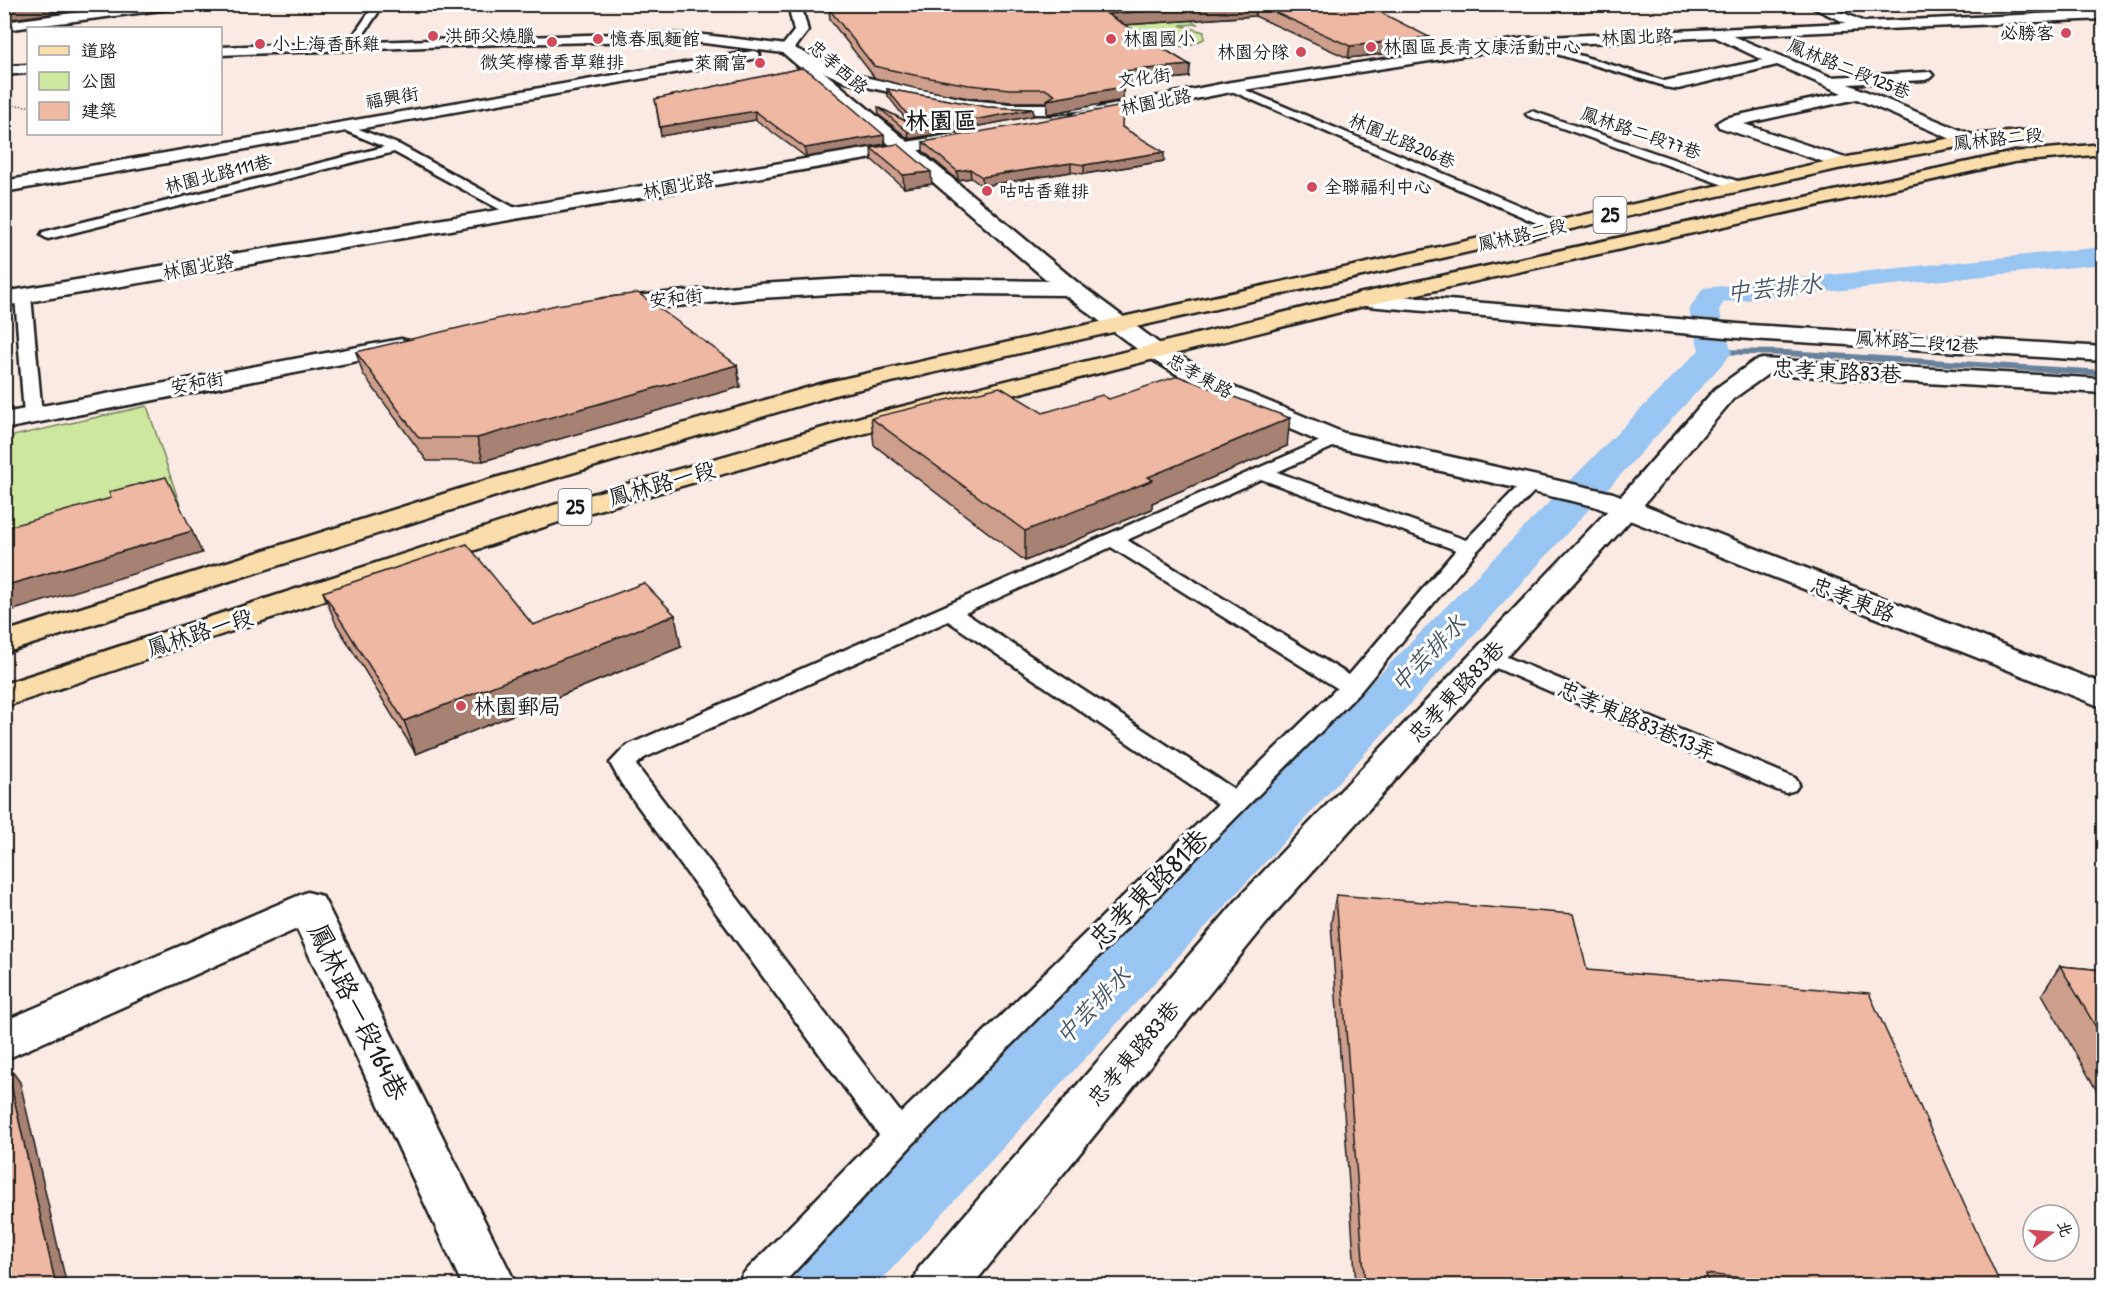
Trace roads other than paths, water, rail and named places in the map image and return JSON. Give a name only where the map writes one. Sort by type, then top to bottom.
[{"type":"main road","name":"鳳林路二段","points":[[1120,324],[1842,163],[1969,140],[2048,134]]},
{"type":"main road","name":"鳳林路二段","points":[[1156,352],[1363,300],[2014,156],[2103,149]]},
{"type":"main road","name":"鳳林路一段","points":[[4,643],[498,486],[677,432],[833,388],[1120,324]]},
{"type":"main road","name":"鳳林路一段","points":[[4,696],[564,511],[877,421],[1156,352]]},
{"type":"street","points":[[4,26],[177,4]]},
{"type":"street","name":"忠孝西路","points":[[794,4],[801,31],[787,49],[902,148]]},
{"type":"street","points":[[1811,4],[1871,27]]},
{"type":"street","points":[[1989,8],[2023,19]]},
{"type":"street","name":"林園北路","points":[[1043,123],[1231,87],[1455,51],[1526,42],[2103,15]]},
{"type":"street","name":"鳳林路二段125巷","points":[[1715,34],[1969,140]]},
{"type":"street","name":"文化街","points":[[222,51],[503,39],[650,37],[704,39],[787,49],[850,79],[914,95],[969,105],[1010,109],[1050,109],[1231,87]]},
{"type":"street","points":[[1434,41],[1455,51]]},
{"type":"street","name":"福興街","points":[[4,187],[787,49]]},
{"type":"street","points":[[1669,84],[1678,84],[1776,61]]},
{"type":"street","points":[[4,71],[27,69]]},
{"type":"street","points":[[1827,81],[1925,75]]},
{"type":"street","points":[[1842,163],[1725,123],[1859,94]]},
{"type":"street","name":"林園北路","points":[[14,298],[984,134]]},
{"type":"street","name":"忠孝東路","points":[[902,148],[1070,288],[1156,352],[1222,391],[1336,439],[1545,485],[1614,504],[2103,697]]},
{"type":"street","name":"安和街","points":[[583,309],[759,291],[847,286],[1070,288]]},
{"type":"street","name":"鳳林路二段12巷","points":[[1363,300],[1700,328],[2103,354]]},
{"type":"street","name":"安和街","points":[[4,421],[424,342]]},
{"type":"street","name":"忠孝東路83巷","points":[[939,1286],[1259,903],[1488,656],[1614,504],[1724,394],[1763,366],[2103,386]]},
{"type":"street","name":"鳳林路一段164巷","points":[[4,1041],[307,907],[491,1286]]},
{"type":"lane","points":[[351,46],[380,4]]},
{"type":"lane","points":[[1526,42],[1669,84]]},
{"type":"lane","name":"林園北路206巷","points":[[1231,87],[1558,227]]},
{"type":"lane","name":"鳳林路二段77巷","points":[[1532,114],[1738,186]]},
{"type":"lane","points":[[343,126],[396,148],[517,213]]},
{"type":"lane","name":"林園北路111巷","points":[[48,235],[396,148]]},
{"type":"lane","points":[[14,298],[33,415]]},
{"type":"lane","points":[[899,1136],[630,777],[623,763],[635,752],[1336,439]]},
{"type":"lane","points":[[1261,473],[1469,548]]},
{"type":"lane","name":"忠孝東路81巷","points":[[756,1286],[899,1136],[1352,687],[1469,548],[1545,485]]},
{"type":"lane","points":[[1112,539],[1352,687]]},
{"type":"lane","points":[[949,612],[1236,803]]},
{"type":"lane","name":"忠孝東路83巷13弄","points":[[1488,656],[1786,784]]},
{"type":"waterway","name":"中芸排水","points":[[827,1286],[1716,352],[1704,310],[1714,294],[2104,255]]},
{"type":"waterway","points":[[1716,352],[1786,353],[2104,373]]},
{"type":"place","name":"必勝客","points":[[2066,33]]},
{"type":"place","name":"洪師父燒臘","points":[[433,36]]},
{"type":"place","name":"憶春風麵館","points":[[598,39]]},
{"type":"place","name":"林園國小","points":[[1111,39]]},
{"type":"place","name":"微笑檸檬香草雞排","points":[[552,42]]},
{"type":"place","name":"小上海香酥雞","points":[[260,44]]},
{"type":"place","name":"林園區長青文康活動中心","points":[[1371,47]]},
{"type":"place","name":"林園分隊","points":[[1301,52]]},
{"type":"place","name":"萊爾富","points":[[760,63]]},
{"type":"place","name":"全聯福利中心","points":[[1312,187]]},
{"type":"place","name":"咕咕香雞排","points":[[987,191]]},
{"type":"place","name":"林園郵局","points":[[461,706]]},
{"type":"district","name":"林園區","points":[[941,121]]}]
